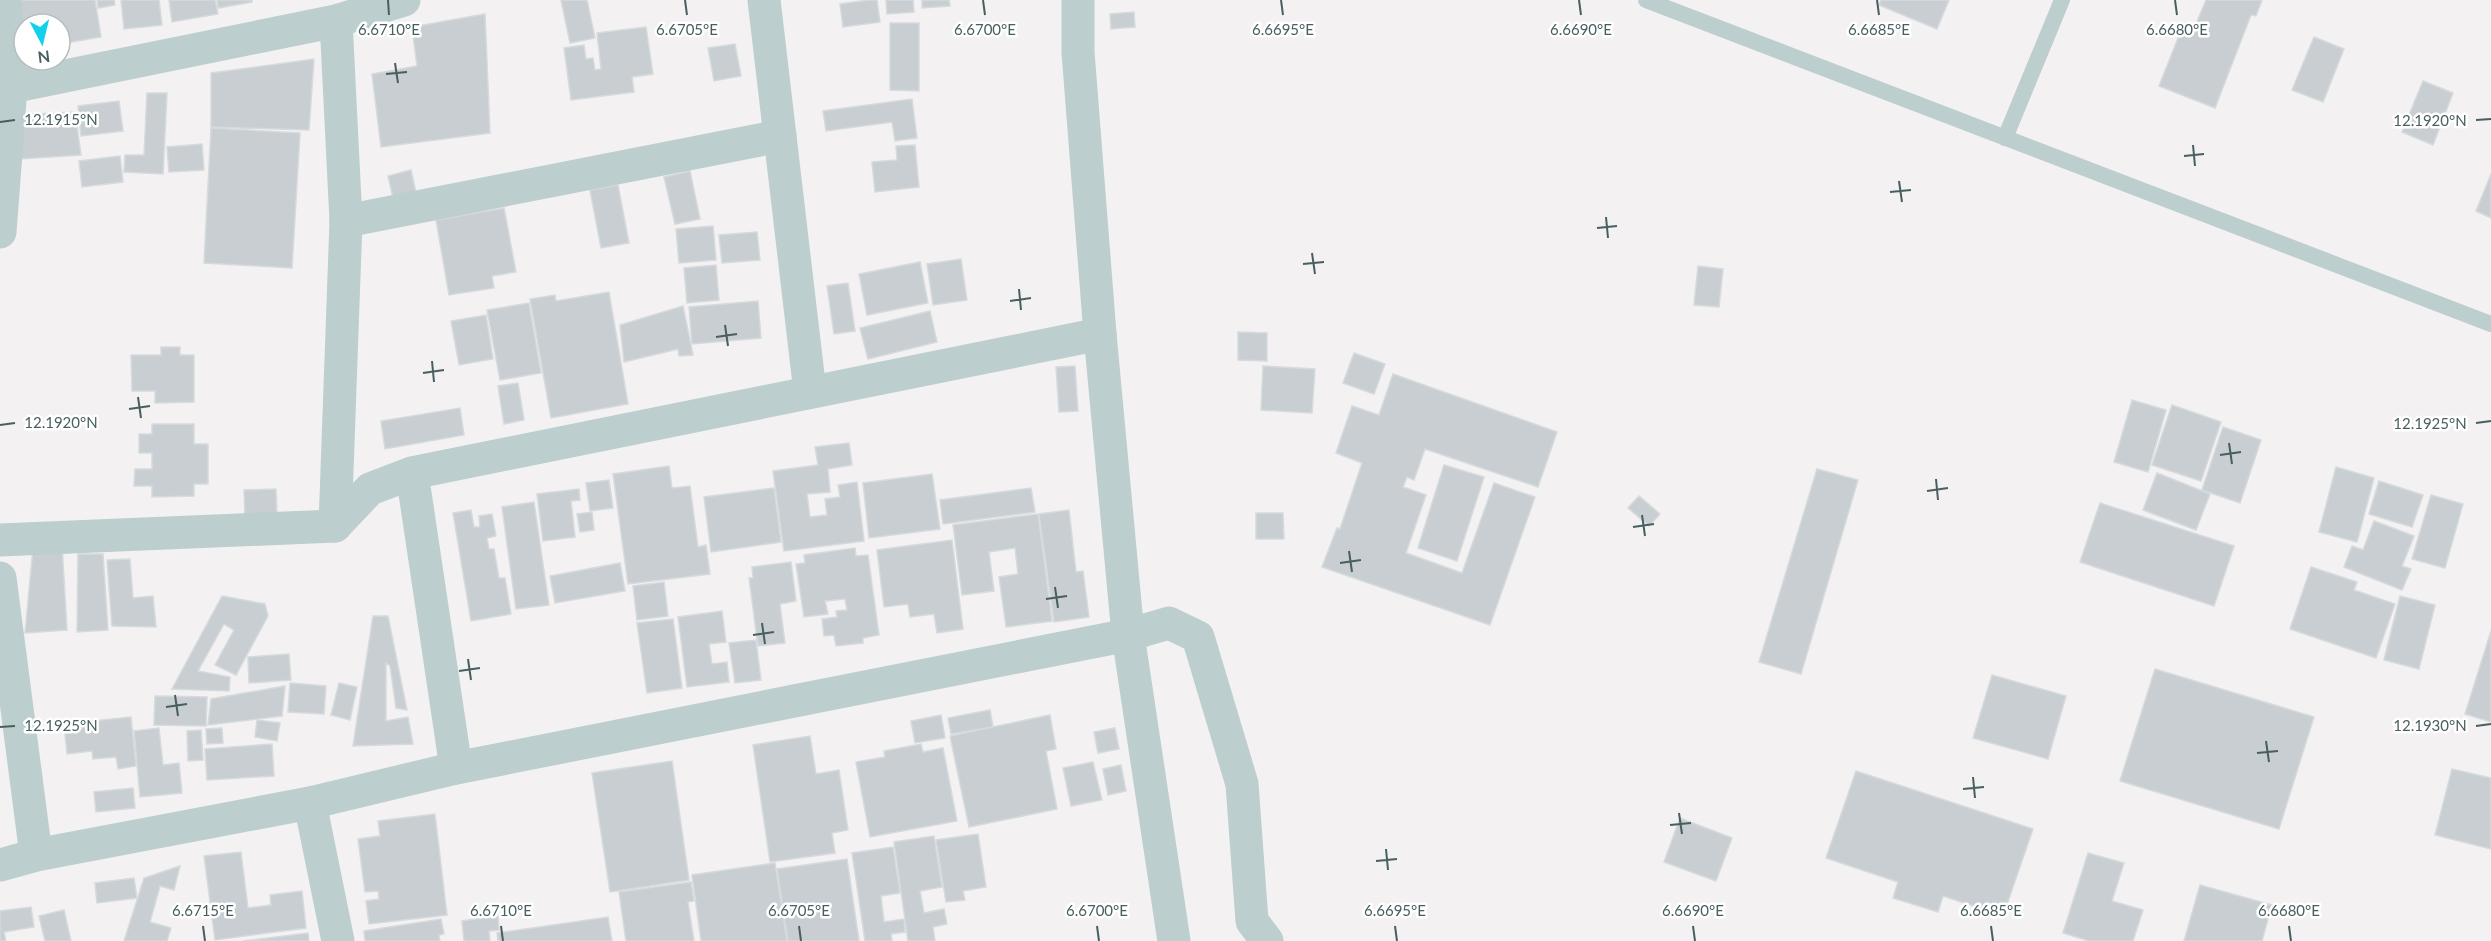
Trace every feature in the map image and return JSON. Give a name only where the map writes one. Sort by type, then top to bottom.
[{"type":"street","points":[[0,232],[11,87],[5,0]]},
{"type":"street","points":[[11,87],[336,21],[404,0]]},
{"type":"street","points":[[764,0],[810,392]]},
{"type":"street","points":[[1078,0],[1078,52],[1100,334],[1128,635],[1174,941]]},
{"type":"street","points":[[335,526],[346,221],[336,21]]},
{"type":"street","points":[[346,221],[780,136]]},
{"type":"street","points":[[0,540],[335,526],[370,489],[412,473],[1100,334]]},
{"type":"street","points":[[412,473],[456,768]]},
{"type":"street","points":[[0,578],[36,855]]},
{"type":"street","points":[[0,865],[36,855],[310,803],[456,768],[1128,635],[1169,622],[1198,637],[1242,784],[1252,921],[1267,941]]},
{"type":"street","points":[[310,803],[339,941]]},
{"type":"lane","points":[[1646,0],[2491,324]]},
{"type":"lane","points":[[2005,138],[2062,0]]},
{"type":"building","points":[[13,0],[95,0],[101,37],[72,42],[72,12],[16,12]]},
{"type":"building","points":[[97,0],[114,0],[115,5],[98,8]]},
{"type":"building","points":[[121,0],[159,0],[162,25],[124,29]]},
{"type":"building","points":[[169,0],[215,0],[218,14],[172,22]]},
{"type":"building","points":[[217,0],[252,0],[252,2],[218,8]]},
{"type":"building","points":[[561,0],[587,0],[595,38],[570,43]]},
{"type":"building","points":[[877,0],[880,22],[843,27],[840,4]]},
{"type":"building","points":[[886,0],[913,0],[914,12],[887,14]]},
{"type":"building","points":[[922,0],[949,0],[950,6],[922,8]]},
{"type":"building","points":[[1881,0],[1949,0],[1937,29],[1879,5]]},
{"type":"building","points":[[2206,0],[2262,0],[2256,16],[2251,15],[2215,108],[2159,86],[2184,23],[2196,24]]},
{"type":"building","points":[[1134,12],[1135,27],[1111,29],[1110,14]]},
{"type":"building","points":[[485,14],[490,133],[381,147],[372,74],[417,66],[412,27]]},
{"type":"building","points":[[890,23],[919,23],[919,91],[890,90]]},
{"type":"building","points":[[646,27],[653,74],[632,77],[634,92],[571,100],[564,48],[584,45],[586,59],[593,58],[595,70],[601,69],[597,33]]},
{"type":"building","points":[[2314,37],[2344,49],[2323,102],[2292,90]]},
{"type":"building","points":[[735,44],[741,76],[714,81],[708,48]]},
{"type":"building","points":[[314,59],[309,130],[211,127],[211,73]]},
{"type":"building","points":[[2423,81],[2453,93],[2433,145],[2402,132]]},
{"type":"building","points":[[147,93],[167,93],[163,174],[124,172],[125,155],[144,155]]},
{"type":"building","points":[[912,99],[917,138],[895,141],[892,122],[826,131],[823,111]]},
{"type":"building","points":[[119,101],[123,131],[81,136],[78,106]]},
{"type":"building","points":[[75,112],[81,155],[20,159],[17,115]]},
{"type":"building","points":[[211,128],[300,133],[292,268],[204,263]]},
{"type":"building","points":[[202,144],[204,170],[169,172],[167,147]]},
{"type":"building","points":[[915,145],[919,187],[875,192],[872,162],[897,160],[896,146]]},
{"type":"building","points":[[120,156],[123,182],[82,187],[79,161]]},
{"type":"building","points":[[411,170],[416,193],[393,198],[388,176]]},
{"type":"building","points":[[690,171],[700,219],[675,224],[664,177]]},
{"type":"building","points":[[2491,174],[2491,218],[2476,211]]},
{"type":"building","points":[[618,185],[629,243],[601,248],[590,190]]},
{"type":"building","points":[[504,208],[516,272],[492,276],[494,288],[449,295],[436,220]]},
{"type":"building","points":[[713,226],[716,260],[679,263],[676,229]]},
{"type":"building","points":[[757,232],[760,260],[722,263],[719,235]]},
{"type":"building","points":[[961,259],[967,300],[933,305],[927,264]]},
{"type":"building","points":[[920,262],[928,303],[867,315],[859,274]]},
{"type":"building","points":[[716,265],[719,300],[687,303],[684,268]]},
{"type":"building","points":[[1698,266],[1723,269],[1719,307],[1694,305]]},
{"type":"building","points":[[848,283],[855,331],[834,334],[827,286]]},
{"type":"building","points":[[609,292],[628,404],[551,418],[530,299],[555,295],[556,301]]},
{"type":"building","points":[[758,301],[761,338],[692,344],[689,307]]},
{"type":"building","points":[[529,303],[541,373],[500,380],[487,310]]},
{"type":"building","points":[[683,306],[693,355],[679,356],[678,349],[624,362],[620,325]]},
{"type":"building","points":[[930,311],[937,342],[868,359],[860,328]]},
{"type":"building","points":[[486,315],[493,359],[459,365],[451,321]]},
{"type":"building","points":[[1238,332],[1267,333],[1267,361],[1238,360]]},
{"type":"building","points":[[161,347],[180,347],[180,355],[194,355],[194,402],[155,403],[155,391],[132,391],[131,355],[161,355]]},
{"type":"building","points":[[1354,353],[1385,364],[1374,394],[1343,383]]},
{"type":"building","points":[[1075,366],[1078,411],[1059,412],[1056,367]]},
{"type":"building","points":[[1263,366],[1315,369],[1312,413],[1261,410]]},
{"type":"building","points":[[1393,374],[1557,432],[1538,487],[1425,449],[1414,480],[1407,477],[1403,487],[1426,495],[1406,553],[1462,573],[1494,483],[1535,497],[1490,625],[1322,567],[1337,528],[1340,529],[1362,463],[1336,453],[1352,406],[1379,415]]},
{"type":"building","points":[[518,383],[524,420],[504,424],[498,386]]},
{"type":"building","points":[[2132,400],[2166,410],[2148,472],[2114,462]]},
{"type":"building","points":[[2172,405],[2221,422],[2201,481],[2152,465]]},
{"type":"building","points":[[460,408],[464,435],[385,449],[381,421]]},
{"type":"building","points":[[152,424],[194,424],[194,444],[208,444],[208,484],[194,484],[194,496],[152,497],[152,486],[134,486],[135,469],[152,469],[152,453],[139,453],[139,434],[152,434]]},
{"type":"building","points":[[2223,427],[2261,440],[2240,503],[2202,490]]},
{"type":"building","points":[[849,443],[852,465],[828,469],[830,492],[807,494],[810,517],[827,515],[825,499],[840,497],[838,485],[857,482],[864,541],[784,551],[773,471],[818,465],[815,447]]},
{"type":"building","points":[[1444,465],[1484,477],[1457,561],[1418,548]]},
{"type":"building","points":[[669,466],[672,488],[690,486],[698,547],[706,545],[710,574],[628,584],[613,474]]},
{"type":"building","points":[[2336,467],[2374,478],[2357,542],[2319,532]]},
{"type":"building","points":[[1817,469],[1858,480],[1801,674],[1759,662]]},
{"type":"building","points":[[2157,473],[2210,494],[2196,530],[2143,510]]},
{"type":"building","points":[[932,474],[940,529],[869,538],[863,483]]},
{"type":"building","points":[[609,480],[613,508],[590,511],[586,483]]},
{"type":"building","points":[[2379,481],[2423,495],[2412,527],[2369,514]]},
{"type":"building","points":[[774,488],[781,542],[711,552],[704,497]]},
{"type":"building","points":[[1031,488],[1035,512],[943,524],[940,500]]},
{"type":"building","points":[[276,489],[277,516],[245,518],[244,490]]},
{"type":"building","points":[[579,489],[580,500],[571,501],[575,537],[543,541],[537,494]]},
{"type":"building","points":[[2431,495],[2463,504],[2445,568],[2412,559]]},
{"type":"building","points":[[1639,496],[1660,514],[1649,526],[1628,508]]},
{"type":"building","points":[[534,502],[549,605],[516,609],[502,507]]},
{"type":"building","points":[[2100,503],[2234,546],[2214,606],[2080,562]]},
{"type":"building","points":[[471,510],[474,527],[480,527],[479,516],[492,514],[496,536],[487,538],[489,549],[494,549],[499,578],[505,578],[511,614],[471,621],[453,513]]},
{"type":"building","points":[[1069,510],[1076,572],[1083,571],[1089,617],[1054,622],[1039,514]]},
{"type":"building","points":[[592,512],[594,530],[580,532],[577,514]]},
{"type":"building","points":[[1256,513],[1283,513],[1284,539],[1256,539]]},
{"type":"building","points":[[1038,514],[1052,621],[1006,627],[999,577],[1018,574],[1015,548],[989,552],[994,591],[962,595],[953,525]]},
{"type":"building","points":[[2374,521],[2414,536],[2402,566],[2411,569],[2402,590],[2344,567],[2352,546],[2363,550]]},
{"type":"building","points":[[952,540],[963,629],[937,633],[934,614],[910,617],[908,604],[884,607],[877,550]]},
{"type":"building","points":[[62,544],[67,630],[25,633],[33,548]]},
{"type":"building","points":[[855,548],[856,556],[868,555],[879,635],[863,638],[863,643],[836,646],[834,635],[824,636],[822,619],[837,617],[836,611],[847,610],[845,599],[825,601],[828,614],[804,617],[796,564],[805,563],[804,555]]},
{"type":"building","points":[[78,554],[103,554],[108,630],[77,632]]},
{"type":"building","points":[[130,559],[133,598],[153,596],[156,627],[112,626],[107,560]]},
{"type":"building","points":[[791,562],[796,601],[780,604],[785,643],[758,646],[749,578],[753,578],[752,567]]},
{"type":"building","points":[[620,563],[625,591],[555,603],[550,576]]},
{"type":"building","points":[[2311,567],[2357,582],[2354,590],[2395,604],[2376,658],[2290,629]]},
{"type":"building","points":[[664,582],[668,616],[637,620],[633,586]]},
{"type":"building","points":[[222,596],[265,604],[268,616],[236,675],[215,665],[234,630],[224,624],[198,671],[230,677],[229,691],[172,689]]},
{"type":"building","points":[[2400,596],[2435,605],[2419,669],[2384,660]]},
{"type":"building","points":[[722,611],[726,642],[709,644],[712,664],[727,662],[729,682],[687,687],[678,617]]},
{"type":"building","points":[[373,616],[388,616],[407,710],[396,708],[390,666],[386,663],[386,721],[408,717],[413,744],[353,746]]},
{"type":"building","points":[[673,619],[682,688],[647,693],[637,623]]},
{"type":"building","points":[[2491,631],[2491,722],[2465,714]]},
{"type":"building","points":[[756,640],[761,680],[735,683],[729,643]]},
{"type":"building","points":[[289,654],[291,680],[249,683],[248,657]]},
{"type":"building","points":[[2155,669],[2314,717],[2279,829],[2120,781]]},
{"type":"building","points":[[1992,675],[2066,696],[2048,759],[1973,738]]},
{"type":"building","points":[[290,683],[326,686],[324,714],[288,712]]},
{"type":"building","points":[[339,683],[357,687],[350,720],[331,715]]},
{"type":"building","points":[[285,686],[282,716],[208,725],[211,699]]},
{"type":"building","points":[[155,696],[207,697],[206,726],[154,725]]},
{"type":"building","points":[[990,710],[993,727],[951,734],[948,718]]},
{"type":"building","points":[[941,715],[945,738],[915,743],[911,721]]},
{"type":"building","points":[[1050,715],[1056,749],[1046,751],[1057,809],[969,827],[950,736]]},
{"type":"building","points":[[131,717],[136,766],[118,769],[116,757],[93,759],[92,751],[67,754],[64,724]]},
{"type":"building","points":[[257,720],[280,723],[277,741],[255,737]]},
{"type":"building","points":[[159,728],[163,765],[179,763],[182,793],[140,797],[134,731]]},
{"type":"building","points":[[222,728],[223,743],[207,744],[206,729]]},
{"type":"building","points":[[1115,728],[1119,749],[1098,753],[1094,732]]},
{"type":"building","points":[[201,730],[203,760],[188,761],[187,731]]},
{"type":"building","points":[[810,736],[816,774],[839,770],[848,830],[832,833],[835,853],[770,862],[753,745]]},
{"type":"building","points":[[272,744],[274,776],[207,780],[205,749]]},
{"type":"building","points":[[921,744],[923,752],[943,748],[957,821],[870,837],[856,762],[885,757],[884,751]]},
{"type":"building","points":[[672,761],[689,880],[610,892],[592,773]]},
{"type":"building","points":[[1093,762],[1102,800],[1071,806],[1063,768]]},
{"type":"building","points":[[1121,765],[1126,791],[1108,795],[1103,769]]},
{"type":"building","points":[[2452,769],[2491,778],[2491,849],[2435,835]]},
{"type":"building","points":[[1856,771],[2033,829],[2003,916],[1943,896],[1938,912],[1893,898],[1898,882],[1826,858]]},
{"type":"building","points":[[133,788],[135,808],[96,812],[94,792]]},
{"type":"building","points":[[435,814],[447,915],[369,924],[366,901],[379,899],[378,891],[365,892],[358,839],[380,836],[378,821]]},
{"type":"building","points":[[1680,818],[1732,838],[1716,881],[1664,862]]},
{"type":"building","points":[[978,834],[986,887],[963,891],[965,900],[946,902],[936,840]]},
{"type":"building","points":[[934,836],[942,887],[920,891],[924,913],[944,909],[947,924],[933,927],[935,941],[908,941],[894,842]]},
{"type":"building","points":[[893,847],[900,893],[881,896],[884,922],[904,919],[905,932],[891,934],[892,941],[865,941],[852,853]]},
{"type":"building","points":[[241,852],[248,908],[271,905],[270,895],[302,891],[306,928],[215,940],[204,856]]},
{"type":"building","points":[[2088,853],[2124,863],[2112,901],[2143,910],[2133,941],[2089,941],[2063,933]]},
{"type":"building","points":[[847,859],[859,941],[788,941],[777,869]]},
{"type":"building","points":[[775,863],[787,941],[701,941],[692,875]]},
{"type":"building","points":[[180,866],[174,890],[160,886],[150,922],[171,928],[167,941],[124,941],[144,878]]},
{"type":"building","points":[[134,878],[137,898],[97,903],[95,883]]},
{"type":"building","points":[[691,882],[694,901],[688,902],[694,941],[626,941],[619,892]]},
{"type":"building","points":[[2200,885],[2272,905],[2262,941],[2184,941]]},
{"type":"building","points":[[31,907],[34,927],[4,932],[6,941],[0,941],[0,911]]},
{"type":"building","points":[[64,910],[71,941],[45,941],[39,916]]},
{"type":"building","points":[[498,916],[499,930],[489,931],[490,941],[464,941],[462,921]]},
{"type":"building","points":[[608,917],[612,941],[498,941],[497,933]]},
{"type":"building","points":[[441,919],[444,934],[439,935],[440,941],[365,941],[364,931]]},
{"type":"building","points":[[308,933],[309,941],[243,941]]}]
